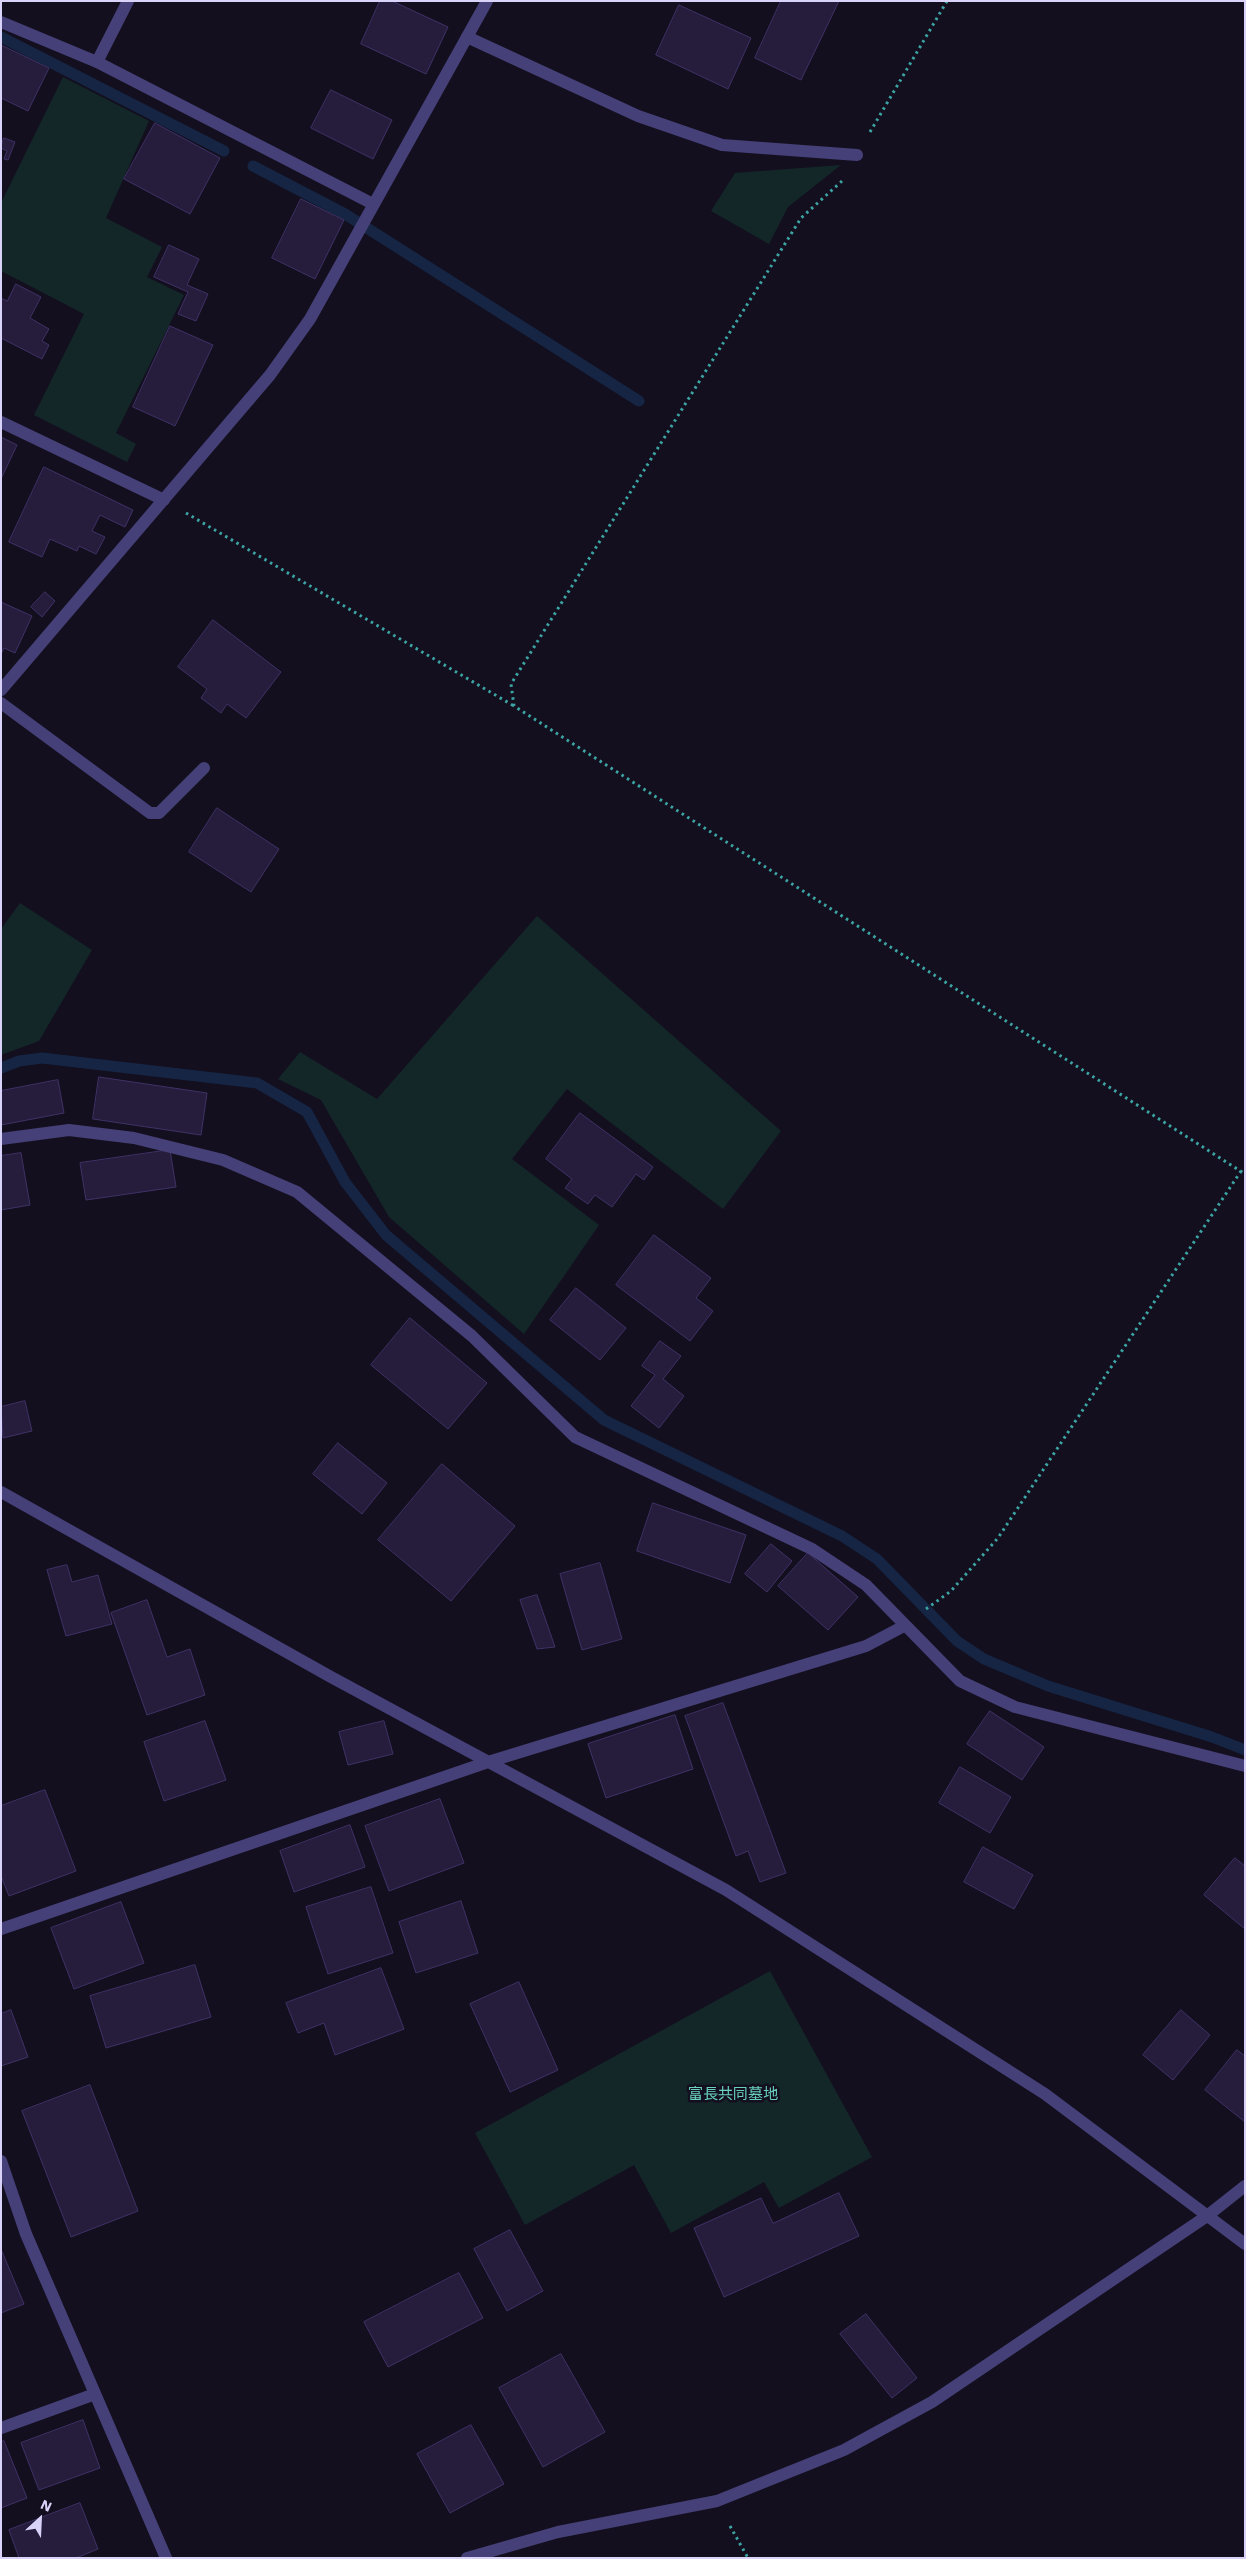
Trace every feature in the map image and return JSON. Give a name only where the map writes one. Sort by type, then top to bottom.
[{"type":"street","points":[[97,62],[128,1]]},
{"type":"street","points":[[1,690],[270,375],[310,319],[487,1]]},
{"type":"street","points":[[1,22],[97,62],[372,206]]},
{"type":"street","points":[[467,37],[638,116],[722,145],[856,155]]},
{"type":"street","points":[[1,422],[164,500]]},
{"type":"street","points":[[1,703],[150,812],[160,814],[204,768]]},
{"type":"street","points":[[1,1139],[69,1130],[134,1138],[223,1160],[297,1192],[472,1336],[575,1437],[812,1549],[866,1585],[904,1626],[960,1681],[1015,1707],[1245,1766]]},
{"type":"street","points":[[1,1492],[322,1672],[726,1890],[1045,2094],[1245,2244]]},
{"type":"street","points":[[1,1929],[488,1762],[866,1646],[904,1626]]},
{"type":"street","points":[[1,2162],[26,2234],[166,2558]]},
{"type":"street","points":[[467,2558],[558,2532],[717,2501],[844,2450],[932,2402],[1207,2216],[1245,2186]]},
{"type":"street","points":[[1,2428],[95,2394]]},
{"type":"path","points":[[514,706],[511,684],[801,218],[841,182],[947,1]]},
{"type":"path","points":[[164,500],[514,706],[1245,1174]]},
{"type":"path","points":[[948,1593],[998,1538],[1241,1171]]},
{"type":"path","points":[[717,2501],[748,2558]]},
{"type":"green space","points":[[63,77],[149,121],[106,218],[162,247],[147,277],[184,295],[116,433],[136,444],[127,462],[34,415],[84,314],[1,271],[1,203]]},
{"type":"green space","points":[[841,165],[788,207],[769,244],[711,211],[735,173]]},
{"type":"green space","points":[[20,903],[92,950],[39,1041],[1,1055],[1,929]]},
{"type":"green space","points":[[537,916],[781,1131],[723,1209],[567,1089],[512,1159],[599,1225],[524,1334],[389,1217],[321,1100],[278,1079],[300,1052],[377,1099]]},
{"type":"green space","name":"富長共同墓地","points":[[770,1971],[872,2157],[779,2208],[764,2182],[671,2233],[634,2165],[525,2225],[475,2133]]},
{"type":"building","points":[[380,1],[392,1],[448,27],[426,74],[361,44]]},
{"type":"building","points":[[781,1],[839,1],[801,80],[755,58]]},
{"type":"building","points":[[679,5],[751,38],[728,89],[656,55]]},
{"type":"building","points":[[1,45],[49,68],[28,111],[1,98]]},
{"type":"building","points":[[331,90],[392,120],[373,159],[311,128]]},
{"type":"building","points":[[155,123],[220,158],[190,214],[124,179]]},
{"type":"building","points":[[4,138],[15,142],[8,160],[4,159],[7,151],[1,148]]},
{"type":"building","points":[[301,199],[344,220],[315,279],[272,258]]},
{"type":"building","points":[[169,245],[199,259],[187,285],[208,294],[196,321],[178,314],[188,292],[154,277]]},
{"type":"building","points":[[16,284],[41,297],[30,318],[49,329],[42,341],[49,345],[42,359],[1,338],[1,298],[7,301]]},
{"type":"building","points":[[170,326],[213,345],[175,426],[133,407]]},
{"type":"building","points":[[1,437],[17,445],[1,479]]},
{"type":"building","points":[[44,467],[133,510],[125,527],[100,515],[92,531],[105,537],[96,554],[79,546],[77,551],[50,539],[42,557],[9,542]]},
{"type":"building","points":[[45,592],[55,601],[42,617],[31,607]]},
{"type":"building","points":[[1,602],[32,616],[15,653],[4,648],[1,654]]},
{"type":"building","points":[[213,620],[281,672],[246,718],[227,704],[221,713],[201,698],[207,689],[178,667]]},
{"type":"building","points":[[217,808],[279,849],[251,892],[189,852]]},
{"type":"building","points":[[99,1077],[207,1093],[201,1135],[93,1119]]},
{"type":"building","points":[[58,1080],[64,1113],[1,1125],[1,1091]]},
{"type":"building","points":[[580,1113],[653,1167],[644,1180],[636,1174],[612,1207],[595,1195],[588,1204],[565,1188],[572,1179],[546,1159]]},
{"type":"building","points":[[170,1150],[176,1187],[86,1200],[80,1163]]},
{"type":"building","points":[[21,1153],[30,1205],[1,1210],[1,1156]]},
{"type":"building","points":[[654,1235],[711,1278],[696,1298],[713,1311],[690,1341],[616,1285]]},
{"type":"building","points":[[576,1288],[626,1328],[600,1360],[550,1320]]},
{"type":"building","points":[[410,1318],[487,1383],[448,1429],[371,1365]]},
{"type":"building","points":[[660,1341],[681,1356],[663,1379],[684,1396],[659,1428],[631,1406],[655,1375],[642,1366]]},
{"type":"building","points":[[25,1401],[32,1431],[3,1438],[1,1407]]},
{"type":"building","points":[[338,1443],[387,1483],[362,1514],[313,1474]]},
{"type":"building","points":[[442,1464],[515,1526],[451,1601],[378,1540]]},
{"type":"building","points":[[653,1503],[746,1535],[730,1583],[637,1551]]},
{"type":"building","points":[[771,1544],[792,1561],[767,1592],[745,1574]]},
{"type":"building","points":[[808,1553],[858,1597],[828,1630],[778,1586]]},
{"type":"building","points":[[600,1563],[622,1639],[582,1650],[560,1574]]},
{"type":"building","points":[[67,1565],[72,1582],[98,1575],[112,1624],[66,1636],[47,1570]]},
{"type":"building","points":[[537,1595],[555,1647],[537,1649],[520,1600]]},
{"type":"building","points":[[147,1600],[167,1657],[190,1649],[205,1695],[147,1715],[111,1613]]},
{"type":"building","points":[[723,1703],[786,1873],[760,1882],[748,1851],[736,1856],[685,1716]]},
{"type":"building","points":[[990,1711],[1044,1747],[1022,1780],[967,1744]]},
{"type":"building","points":[[675,1715],[693,1769],[606,1798],[588,1744]]},
{"type":"building","points":[[205,1721],[226,1780],[164,1801],[144,1742]]},
{"type":"building","points":[[384,1721],[393,1754],[348,1765],[339,1732]]},
{"type":"building","points":[[960,1767],[1011,1797],[990,1833],[939,1803]]},
{"type":"building","points":[[45,1790],[76,1871],[9,1896],[1,1876],[1,1806]]},
{"type":"building","points":[[440,1799],[464,1863],[389,1891],[365,1826]]},
{"type":"building","points":[[350,1825],[365,1867],[294,1892],[280,1851]]},
{"type":"building","points":[[983,1847],[1033,1875],[1014,1909],[964,1882]]},
{"type":"building","points":[[1235,1858],[1245,1866],[1245,1929],[1204,1895]]},
{"type":"building","points":[[371,1887],[393,1953],[328,1974],[306,1907]]},
{"type":"building","points":[[461,1901],[478,1953],[416,1973],[399,1922]]},
{"type":"building","points":[[121,1902],[144,1963],[74,1989],[51,1928]]},
{"type":"building","points":[[195,1965],[211,2017],[106,2048],[90,1996]]},
{"type":"building","points":[[381,1968],[404,2029],[335,2055],[324,2023],[298,2033],[286,2003]]},
{"type":"building","points":[[519,1982],[558,2070],[510,2092],[470,2004]]},
{"type":"building","points":[[11,2010],[28,2057],[1,2066],[1,2014]]},
{"type":"building","points":[[1181,2010],[1210,2035],[1173,2080],[1143,2055]]},
{"type":"building","points":[[1237,2050],[1245,2056],[1245,2122],[1205,2090]]},
{"type":"building","points":[[90,2085],[138,2211],[71,2237],[22,2111]]},
{"type":"building","points":[[839,2193],[859,2236],[724,2297],[694,2228],[761,2198],[773,2223]]},
{"type":"building","points":[[510,2230],[543,2291],[507,2311],[474,2249]]},
{"type":"building","points":[[1,2249],[24,2304],[1,2313]]},
{"type":"building","points":[[459,2273],[483,2318],[388,2367],[364,2322]]},
{"type":"building","points":[[866,2314],[917,2378],[892,2398],[840,2334]]},
{"type":"building","points":[[561,2354],[605,2432],[543,2467],[499,2388]]},
{"type":"building","points":[[83,2420],[100,2468],[39,2490],[21,2443]]},
{"type":"building","points":[[471,2425],[504,2484],[450,2513],[417,2454]]},
{"type":"building","points":[[4,2441],[27,2498],[1,2508],[1,2442]]},
{"type":"building","points":[[80,2503],[98,2549],[76,2558],[19,2558],[9,2530]]},
{"type":"waterway","points":[[1,37],[224,151]]},
{"type":"waterway","points":[[253,166],[345,214],[639,401]]},
{"type":"waterway","points":[[1,1068],[19,1061],[42,1058],[257,1083],[307,1112],[345,1182],[386,1235],[604,1420],[842,1536],[877,1559],[957,1641],[984,1659],[1048,1686],[1212,1737],[1245,1750]]}]
